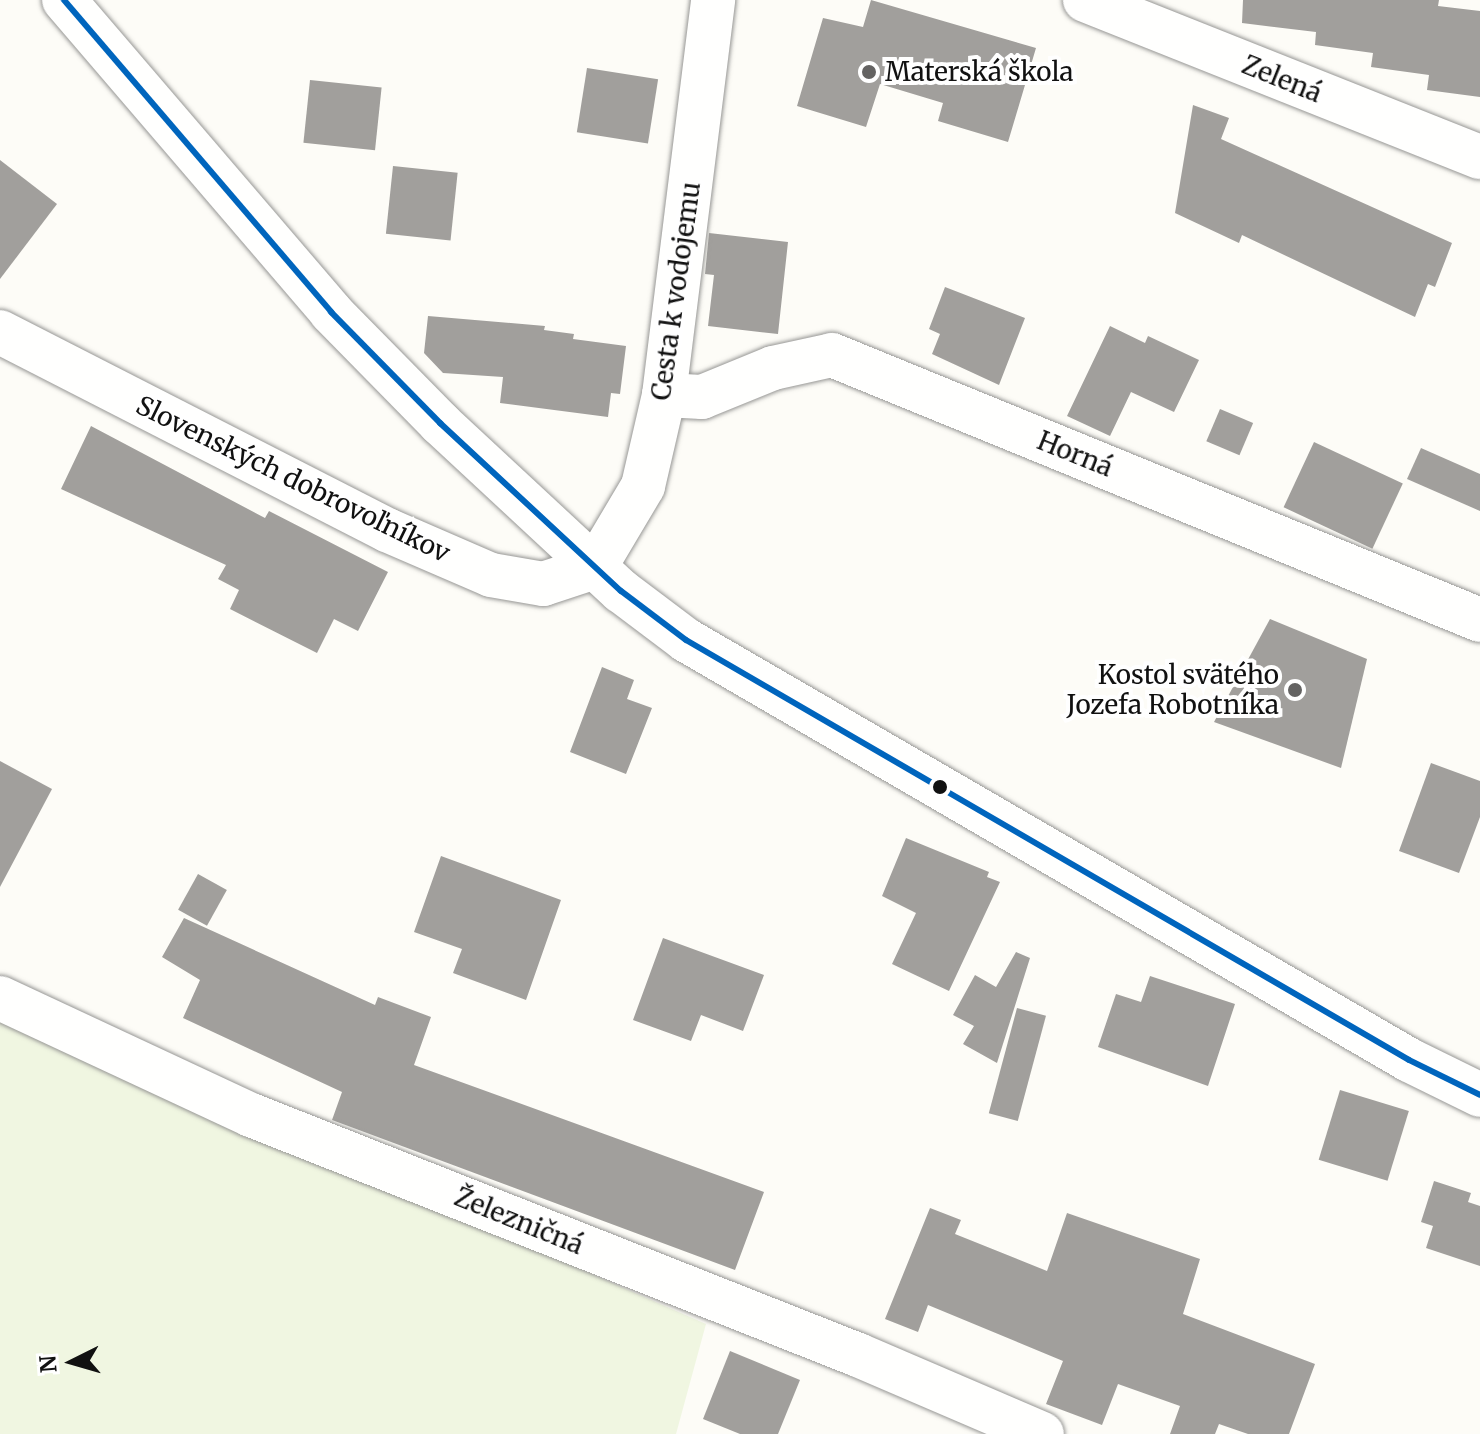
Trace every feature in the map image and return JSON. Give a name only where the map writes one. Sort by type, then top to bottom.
[{"type":"street","points":[[64,0],[331,312],[595,567],[686,640],[1409,1060],[1480,1095]]},
{"type":"street","name":"Cesta k vodojemu","points":[[595,567],[643,486],[664,395],[713,0]]},
{"type":"street","name":"Zelená","points":[[1085,0],[1480,157]]},
{"type":"street","name":"Slovenských dobrovoľníkov","points":[[0,332],[387,530],[491,575],[543,584],[595,567]]},
{"type":"street","name":"Horná","points":[[664,395],[702,397],[773,368],[832,355],[1480,620]]},
{"type":"street","name":"Železničná","points":[[0,998],[251,1115],[858,1355],[1042,1434]]},
{"type":"green space","points":[[0,1015],[706,1324],[676,1434],[0,1434]]},
{"type":"building","points":[[871,0],[1036,48],[1008,142],[938,121],[943,103],[880,84],[866,127],[797,106],[823,18],[863,27]]},
{"type":"building","points":[[1243,0],[1439,0],[1438,6],[1480,11],[1480,97],[1427,90],[1429,75],[1371,67],[1373,53],[1315,45],[1316,32],[1242,23]]},
{"type":"building","points":[[587,68],[658,79],[648,143],[577,132]]},
{"type":"building","points":[[310,80],[382,88],[375,150],[303,143]]},
{"type":"building","points":[[1193,105],[1229,118],[1221,139],[1452,243],[1435,287],[1428,284],[1415,317],[1242,235],[1239,243],[1175,213]]},
{"type":"building","points":[[0,160],[57,204],[0,279]]},
{"type":"building","points":[[393,166],[458,173],[451,240],[386,234]]},
{"type":"building","points":[[709,233],[788,242],[778,334],[708,326],[714,275],[705,274]]},
{"type":"building","points":[[945,287],[1025,318],[999,385],[932,354],[940,334],[929,329]]},
{"type":"building","points":[[428,316],[545,326],[544,330],[574,334],[573,339],[626,346],[620,394],[611,393],[608,417],[500,403],[503,377],[443,373],[424,353]]},
{"type":"building","points":[[1110,326],[1145,343],[1148,336],[1199,360],[1174,412],[1131,392],[1110,436],[1067,416]]},
{"type":"building","points":[[1220,409],[1253,423],[1239,455],[1206,441]]},
{"type":"building","points":[[91,426],[265,518],[269,511],[388,572],[358,631],[334,619],[317,653],[230,609],[239,590],[218,579],[226,565],[61,489]]},
{"type":"building","points":[[1314,442],[1403,483],[1372,549],[1284,507]]},
{"type":"building","points":[[1421,448],[1480,474],[1480,511],[1407,479]]},
{"type":"building","name":"Kostol svätého Jozefa Robotníka","points":[[1270,619],[1367,659],[1341,768],[1214,722]]},
{"type":"building","points":[[602,667],[634,680],[627,699],[652,708],[626,774],[570,752]]},
{"type":"building","points":[[0,761],[52,789],[0,887]]},
{"type":"building","points":[[1431,763],[1480,781],[1480,817],[1459,873],[1399,851]]},
{"type":"building","points":[[906,838],[989,872],[987,877],[1000,882],[949,991],[892,964],[916,913],[882,896]]},
{"type":"building","points":[[441,856],[561,900],[526,1000],[453,973],[462,949],[414,932]]},
{"type":"building","points":[[198,874],[227,890],[207,926],[178,910]]},
{"type":"building","points":[[184,918],[375,1005],[378,997],[431,1017],[414,1065],[764,1192],[735,1270],[332,1120],[342,1092],[183,1018],[200,980],[162,957]]},
{"type":"building","points":[[663,938],[764,975],[743,1031],[701,1015],[691,1041],[633,1020]]},
{"type":"building","points":[[1016,952],[1030,958],[997,1063],[963,1044],[974,1026],[953,1015],[975,975],[996,987]]},
{"type":"building","points":[[1150,976],[1235,1004],[1208,1086],[1098,1047],[1116,994],[1141,1002]]},
{"type":"building","points":[[1017,1008],[1046,1016],[1018,1121],[989,1113]]},
{"type":"building","points":[[1340,1090],[1409,1111],[1388,1181],[1319,1160]]},
{"type":"building","points":[[1434,1181],[1471,1193],[1468,1202],[1480,1206],[1480,1266],[1426,1248],[1433,1226],[1421,1222]]},
{"type":"building","points":[[930,1208],[961,1220],[955,1234],[1047,1271],[1067,1213],[1200,1259],[1183,1314],[1315,1364],[1289,1434],[1248,1434],[1219,1424],[1215,1434],[1170,1434],[1180,1406],[1118,1384],[1102,1425],[1046,1404],[1063,1361],[928,1305],[918,1332],[885,1319]]},
{"type":"building","points":[[730,1351],[800,1380],[778,1434],[740,1434],[703,1419]]},
{"type":"transit line","points":[[64,0],[331,312],[440,423],[621,591],[686,640],[1409,1060],[1480,1095]]},
{"type":"place","name":"Materská škola","points":[[869,72]]},
{"type":"place","name":"Kostol svätého Jozefa Robotníka","points":[[1295,690]]}]
